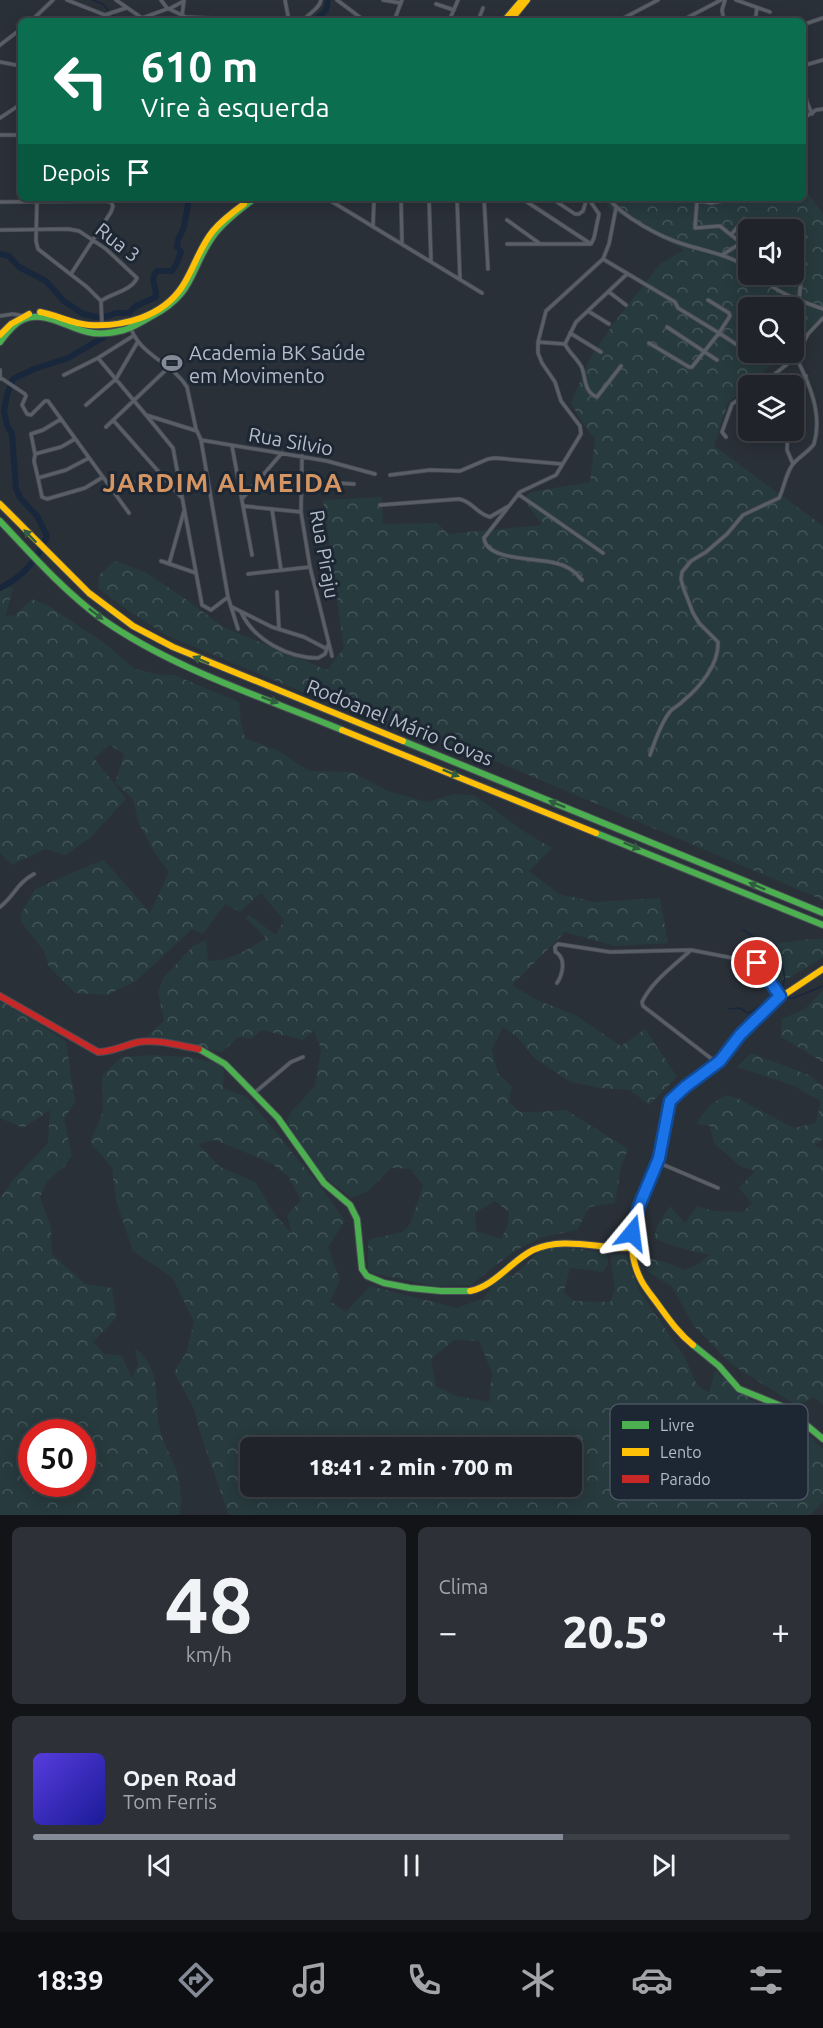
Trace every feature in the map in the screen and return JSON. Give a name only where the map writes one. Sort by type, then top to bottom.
[{"type":"main road","points":[[507,18],[524,0]]},
{"type":"main road","points":[[512,18],[524,0]]},
{"type":"main road","points":[[0,342],[5,334],[18,323],[36,316],[49,317],[88,329],[130,330],[174,303],[187,287],[213,236],[250,201]]},
{"type":"main road","points":[[0,335],[24,316],[36,313],[47,313],[88,329],[102,326],[110,329]]},
{"type":"main road","name":"Rodoanel Mário Covas","points":[[0,504],[61,567],[110,609],[133,626],[172,647],[823,913]]},
{"type":"main road","name":"Rodoanel Mário Covas","points":[[0,521],[52,575],[103,619],[129,637],[174,660],[823,925]]},
{"type":"main road","points":[[776,1404],[739,1389],[719,1366],[689,1344],[648,1291],[637,1271],[631,1248],[635,1219],[657,1162],[670,1101],[717,1063],[740,1035],[780,996],[823,969]]},
{"type":"main road","points":[[0,996],[100,1053],[110,1052],[136,1042],[166,1042],[202,1050],[227,1066],[284,1125],[323,1181],[352,1208],[357,1218],[362,1269],[374,1280],[419,1288],[469,1292],[492,1281],[525,1253],[544,1246],[570,1244],[612,1249],[631,1248]]},
{"type":"main road","points":[[808,1426],[823,1439]]},
{"type":"street","points":[[67,0],[105,15],[126,8]]},
{"type":"street","points":[[161,0],[168,8],[182,16],[217,18]]},
{"type":"street","points":[[118,1],[144,18],[184,0],[182,16]]},
{"type":"street","points":[[285,0],[288,18]]},
{"type":"street","points":[[305,18],[319,6],[321,0]]},
{"type":"street","points":[[337,0],[345,2],[362,18]]},
{"type":"street","points":[[383,0],[402,2],[395,18]]},
{"type":"street","points":[[450,18],[458,0]]},
{"type":"street","points":[[624,18],[658,0]]},
{"type":"street","points":[[687,18],[723,0]]},
{"type":"street","points":[[723,0],[724,18]]},
{"type":"street","points":[[736,0],[770,12]]},
{"type":"street","points":[[34,18],[51,1]]},
{"type":"street","points":[[118,1],[118,9]]},
{"type":"street","points":[[436,4],[454,10]]},
{"type":"street","points":[[479,18],[483,8]]},
{"type":"street","points":[[755,18],[757,8]]},
{"type":"street","points":[[806,24],[823,18]]},
{"type":"street","points":[[0,45],[18,31]]},
{"type":"street","points":[[806,65],[823,60]]},
{"type":"street","points":[[0,62],[18,65]]},
{"type":"street","points":[[806,105],[812,114]]},
{"type":"street","points":[[0,118],[18,106]]},
{"type":"street","points":[[806,117],[823,109]]},
{"type":"street","points":[[0,135],[18,135]]},
{"type":"street","points":[[0,202],[18,201]]},
{"type":"street","points":[[37,201],[37,245],[41,253],[71,274],[101,301],[102,326]]},
{"type":"street","points":[[71,274],[113,206],[107,201]]},
{"type":"street","points":[[331,201],[482,293]]},
{"type":"street","points":[[373,227],[374,201]]},
{"type":"street","points":[[401,201],[402,244]]},
{"type":"street","points":[[429,201],[431,261]]},
{"type":"street","points":[[457,201],[460,279]]},
{"type":"street","points":[[484,201],[488,269]]},
{"type":"street","points":[[526,201],[591,244]]},
{"type":"street","points":[[556,201],[575,214],[583,211],[586,201]]},
{"type":"street","points":[[589,201],[599,214],[591,244]]},
{"type":"street","points":[[612,201],[616,208],[677,242],[721,255],[738,263]]},
{"type":"street","points":[[718,201],[697,201],[695,228],[720,226],[738,241]]},
{"type":"street","points":[[582,580],[573,571],[557,563],[503,555],[491,549],[484,538],[518,495],[525,489],[552,477],[580,434],[580,426],[561,401],[555,382],[547,372],[538,353],[537,342],[546,311],[603,259],[609,244],[616,208]]},
{"type":"street","points":[[507,220],[541,244]]},
{"type":"street","points":[[730,235],[738,226]]},
{"type":"street","name":"Rua 3","points":[[0,230],[74,230],[93,240],[137,278],[136,282],[130,286],[101,301]]},
{"type":"street","points":[[507,244],[591,244]]},
{"type":"street","points":[[721,255],[738,245]]},
{"type":"street","points":[[603,259],[675,302],[678,308],[738,345]]},
{"type":"street","points":[[565,344],[576,322],[627,274]]},
{"type":"street","points":[[769,285],[791,297]]},
{"type":"street","points":[[609,292],[626,305]]},
{"type":"street","points":[[649,343],[692,367],[730,316],[729,313],[708,300]]},
{"type":"street","points":[[804,303],[823,309]]},
{"type":"street","points":[[588,311],[609,324]]},
{"type":"street","points":[[0,316],[17,314],[24,316]]},
{"type":"street","points":[[804,342],[823,318]]},
{"type":"street","points":[[667,327],[717,360]]},
{"type":"street","points":[[64,375],[98,358],[130,330],[137,343],[169,367],[186,387],[193,421],[201,440],[228,597],[238,628]]},
{"type":"street","points":[[570,333],[601,352]]},
{"type":"street","points":[[537,342],[565,344],[582,367],[587,389],[591,395],[597,397],[621,366]]},
{"type":"street","points":[[86,405],[116,379],[137,343]]},
{"type":"street","points":[[98,358],[171,444],[201,601],[205,608],[211,610],[228,597]]},
{"type":"street","points":[[774,375],[789,363]]},
{"type":"street","points":[[650,756],[668,713],[682,703],[702,682],[718,648],[718,642],[699,623],[687,599],[681,579],[682,572],[691,561],[706,552],[727,534],[743,515],[779,498],[794,464],[810,449],[819,434],[821,419],[819,402],[814,387],[799,363]]},
{"type":"street","points":[[106,427],[169,367]]},
{"type":"street","points":[[0,370],[0,378],[25,394],[22,405],[27,414],[31,416],[45,401],[48,401],[129,513]]},
{"type":"street","points":[[726,437],[722,432],[732,404],[738,400]]},
{"type":"street","points":[[146,415],[197,431]]},
{"type":"street","points":[[61,419],[31,434],[42,497],[47,499],[85,488],[103,477]]},
{"type":"street","points":[[113,420],[183,499]]},
{"type":"street","points":[[35,454],[62,447],[75,438]]},
{"type":"street","name":"Rua Silvio","points":[[201,440],[302,456],[375,474]]},
{"type":"street","points":[[787,441],[787,450],[794,464]]},
{"type":"street","points":[[232,446],[252,555]]},
{"type":"street","points":[[241,500],[282,453]]},
{"type":"street","name":"Rua Piraju","points":[[302,456],[301,512],[310,567],[332,656]]},
{"type":"street","points":[[38,477],[66,470],[89,458]]},
{"type":"street","points":[[390,475],[430,470],[460,471],[495,458],[562,464]]},
{"type":"street","points":[[260,480],[325,488],[337,483],[354,484]]},
{"type":"street","points":[[115,493],[133,482]]},
{"type":"street","points":[[518,495],[603,553]]},
{"type":"street","points":[[380,505],[459,499],[465,500],[477,511],[490,517],[508,507]]},
{"type":"street","points":[[242,506],[301,512]]},
{"type":"street","points":[[272,509],[281,570]]},
{"type":"street","points":[[169,564],[184,511]]},
{"type":"street","points":[[161,561],[196,573]]},
{"type":"street","points":[[248,574],[310,567]]},
{"type":"street","points":[[278,592],[279,630]]},
{"type":"street","points":[[231,606],[279,630],[304,637],[327,649]]},
{"type":"street","points":[[241,612],[254,632],[286,651],[318,658],[325,654],[329,644]]},
{"type":"street","points":[[0,907],[12,897],[21,883],[34,874]]},
{"type":"street","points":[[557,983],[561,977],[562,962],[555,951],[555,946],[558,944],[610,952],[692,950],[764,964],[771,983],[780,996]]},
{"type":"street","points":[[692,950],[655,985],[641,1004],[717,1063]]},
{"type":"street","points":[[254,1094],[286,1066],[303,1057]]},
{"type":"street","points":[[657,1162],[718,1188]]},
{"type":"green space","points":[[806,190],[823,214],[823,315],[804,334],[804,297],[738,297],[738,363],[773,363],[759,375],[738,375],[738,394],[728,403],[714,446],[823,526],[823,900],[493,760],[389,728],[166,635],[98,588],[99,575],[115,561],[145,572],[223,627],[327,670],[344,648],[323,500],[382,497],[383,524],[437,523],[448,534],[542,525],[523,498],[531,492],[590,482],[595,439],[571,403],[590,358],[660,264],[684,250],[607,207],[608,201],[806,201]]},
{"type":"green space","points":[[13,587],[6,616],[15,615],[32,599],[47,605],[107,645],[135,669],[174,675],[239,702],[245,738],[279,751],[309,771],[352,772],[388,791],[427,802],[454,794],[474,795],[525,832],[552,848],[529,871],[559,894],[595,902],[660,898],[668,943],[615,946],[565,932],[512,985],[535,999],[577,1016],[621,1046],[645,1029],[677,1077],[649,1105],[630,1090],[600,1088],[571,1082],[535,1059],[517,1037],[503,1027],[492,1049],[498,1073],[512,1087],[509,1102],[520,1112],[566,1110],[628,1149],[621,1167],[615,1203],[589,1207],[577,1230],[543,1237],[514,1251],[471,1285],[434,1286],[372,1273],[368,1269],[368,1240],[402,1232],[410,1224],[423,1186],[411,1169],[391,1168],[368,1191],[351,1198],[322,1175],[286,1121],[291,1112],[315,1086],[321,1049],[314,1030],[303,1040],[262,1030],[251,1039],[238,1037],[222,1052],[147,1036],[164,1021],[158,992],[164,977],[193,946],[206,940],[208,961],[225,959],[245,951],[266,938],[246,918],[249,915],[276,935],[284,920],[261,893],[240,912],[225,904],[203,934],[192,929],[136,981],[107,995],[75,993],[49,967],[44,951],[21,922],[21,914],[35,889],[104,860],[150,913],[169,872],[156,855],[139,824],[133,799],[115,783],[124,754],[110,745],[94,758],[126,799],[90,838],[65,855],[45,849],[12,865],[0,853],[0,588]],"holes":[[[495,1201],[509,1212],[508,1225],[501,1239],[476,1231],[475,1213]]]},
{"type":"green space","points":[[823,939],[823,957],[791,977],[773,983],[779,943]]},
{"type":"green space","points":[[823,990],[823,1062],[781,1037],[782,1019],[805,1009]]},
{"type":"green space","points":[[0,998],[66,1042],[75,1102],[64,1119],[72,1156],[65,1166],[47,1181],[40,1197],[51,1228],[52,1254],[85,1284],[112,1288],[116,1318],[93,1342],[104,1354],[121,1355],[132,1378],[138,1364],[135,1348],[150,1366],[156,1386],[160,1430],[179,1480],[180,1515],[0,1515],[0,1199],[12,1181],[48,1143],[50,1110],[23,1128],[0,1118]]},
{"type":"green space","points":[[751,1053],[809,1075],[823,1087],[823,1139],[814,1145],[823,1150],[823,1405],[814,1397],[802,1404],[795,1404],[731,1364],[694,1326],[672,1287],[647,1271],[645,1257],[684,1270],[699,1264],[709,1255],[676,1247],[654,1238],[658,1224],[670,1206],[685,1223],[697,1206],[714,1211],[743,1212],[752,1203],[739,1188],[755,1171],[741,1167],[714,1143],[710,1126],[696,1124],[709,1106],[726,1095],[739,1099],[794,1128],[816,1123],[821,1101],[792,1085],[737,1067]]},
{"type":"green space","points":[[153,1055],[188,1057],[218,1063],[224,1071],[223,1088],[247,1097],[323,1190],[345,1221],[328,1247],[340,1280],[330,1301],[346,1312],[370,1286],[457,1308],[484,1298],[501,1275],[513,1276],[544,1247],[582,1249],[607,1254],[608,1264],[603,1272],[570,1268],[564,1292],[574,1301],[610,1302],[615,1289],[610,1254],[626,1255],[639,1290],[685,1358],[697,1385],[709,1393],[715,1371],[751,1400],[760,1404],[610,1404],[610,1500],[808,1500],[808,1435],[823,1449],[823,1502],[810,1515],[229,1515],[202,1439],[194,1409],[174,1372],[186,1353],[194,1322],[172,1277],[133,1251],[116,1200],[112,1168],[90,1142],[103,1112],[102,1076],[121,1057]],"holes":[[[215,1140],[271,1163],[288,1176],[301,1200],[287,1215],[292,1234],[275,1215],[255,1182],[220,1167],[198,1144]],[[454,1340],[479,1341],[492,1373],[489,1402],[456,1396],[436,1386],[431,1359]]]},
{"type":"waterway","points":[[92,0],[103,4],[108,10]]},
{"type":"waterway","points":[[318,18],[326,10],[328,0]]},
{"type":"waterway","points":[[113,15],[116,18]]},
{"type":"waterway","points":[[104,317],[116,313],[129,313],[136,306],[156,297],[153,280],[155,274],[157,271],[172,271],[181,252],[177,247],[178,240],[184,227],[188,201]]},
{"type":"waterway","points":[[0,254],[9,256],[19,267],[46,281],[64,301],[83,314],[97,317]]},
{"type":"waterway","points":[[0,588],[29,566],[39,553],[47,536],[37,516],[21,499],[16,489],[12,434],[4,411],[13,379],[34,369],[68,358],[104,337]]},
{"type":"waterway","points":[[729,1009],[740,1008],[748,1013],[751,1012],[766,1003],[770,996],[780,993],[784,984],[784,971],[779,958],[766,954],[766,945],[743,930]]},
{"type":"waterway","points":[[783,999],[794,998],[823,986]]},
{"type":"traffic: fast","points":[[0,342],[16,324],[30,317],[47,318],[80,330],[97,333],[124,330],[142,322],[177,298],[190,280],[214,235],[251,201]]},
{"type":"traffic: fast","points":[[0,521],[75,597],[129,637],[219,681],[342,730]]},
{"type":"traffic: fast","points":[[403,741],[823,913]]},
{"type":"traffic: fast","points":[[596,833],[823,925]]},
{"type":"traffic: fast","points":[[199,1049],[225,1064],[278,1118],[324,1183],[350,1205],[357,1219],[362,1269],[367,1276],[384,1283],[410,1288],[470,1291]]},
{"type":"traffic: fast","points":[[693,1345],[719,1366],[739,1389],[776,1404]]},
{"type":"traffic: fast","points":[[808,1426],[823,1439]]},
{"type":"traffic: slow","points":[[507,18],[522,0]]},
{"type":"traffic: slow","points":[[512,18],[527,0]]},
{"type":"traffic: slow","points":[[40,312],[83,324],[102,325],[128,322],[153,313],[164,306],[182,287],[213,231],[244,204]]},
{"type":"traffic: slow","points":[[0,335],[11,324],[29,314]]},
{"type":"traffic: slow","points":[[0,504],[89,593],[133,626],[173,647],[403,741]]},
{"type":"traffic: slow","points":[[342,730],[596,833]]},
{"type":"traffic: slow","points":[[693,1345],[674,1325],[644,1286],[635,1264],[632,1248],[636,1218],[659,1157],[669,1106],[672,1099],[720,1061],[738,1037],[775,1001],[823,969]]},
{"type":"traffic: slow","points":[[470,1291],[487,1284],[525,1255],[545,1246],[569,1243],[631,1248]]},
{"type":"traffic: jam","points":[[0,996],[98,1052],[147,1041],[199,1049]]},
{"type":"place","name":"Academia BK Saúde em Movimento","points":[[172,363]]},
{"type":"district","name":"JARDIM ALMEIDA","points":[[223,482]]},
{"type":"route","points":[[632,1233],[639,1206],[659,1158],[670,1101],[720,1061],[735,1040],[780,996],[771,983],[766,966],[757,963]]}]
